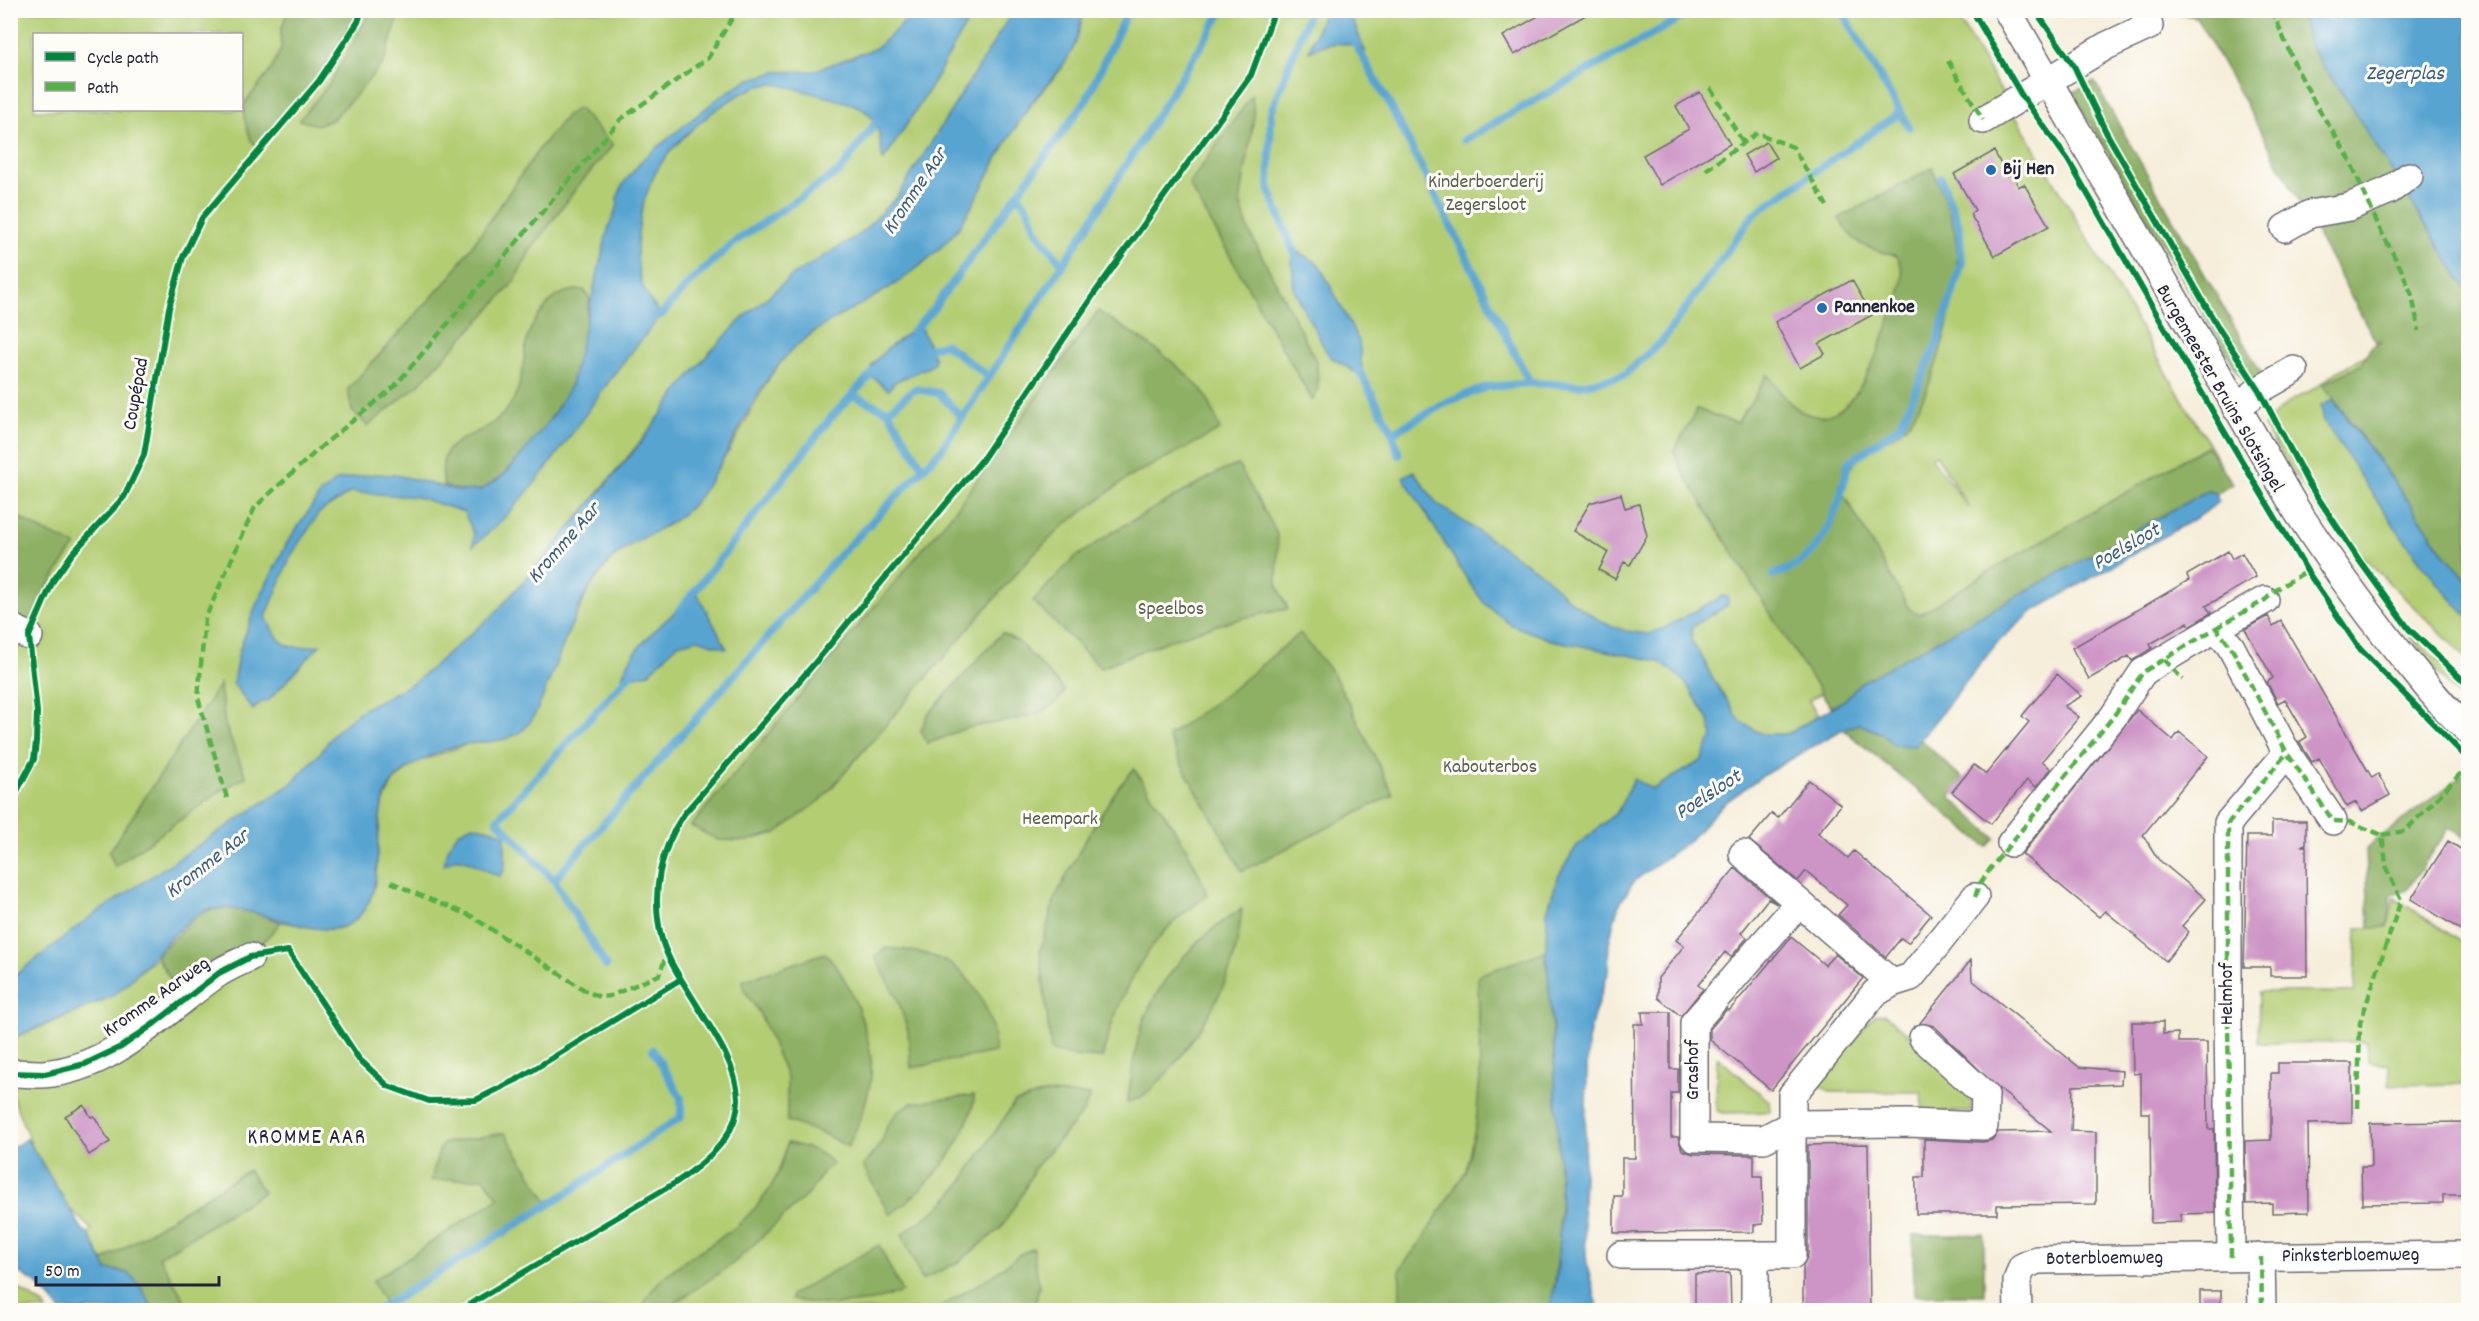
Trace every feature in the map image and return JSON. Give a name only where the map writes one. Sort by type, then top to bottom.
[{"type":"street","name":"Burgemeester Bruins Slotsingel","points":[[2007,10],[2297,511],[2337,573],[2399,652],[2469,730]]},
{"type":"street","points":[[1983,120],[2106,46],[2149,26]]},
{"type":"street","points":[[2285,228],[2310,214],[2349,207],[2390,190],[2409,177]]},
{"type":"street","points":[[2236,408],[2259,390],[2294,370]]},
{"type":"street","points":[[2011,843],[2113,717],[2143,672],[2265,600]]},
{"type":"street","points":[[2216,628],[2231,647],[2287,753],[2333,821]]},
{"type":"street","name":"Helmhof","points":[[2231,1257],[2228,823],[2287,753]]},
{"type":"street","points":[[1743,854],[1892,983]]},
{"type":"street","points":[[1621,1255],[1792,1255],[1792,1095],[1875,993],[1892,983],[1911,977],[1975,897]]},
{"type":"street","name":"Grashof","points":[[1799,903],[1694,1023],[1694,1138],[1764,1139],[1793,1124],[1908,1123],[1984,1126],[1985,1095],[1923,1038]]},
{"type":"street","name":"Kromme Aarweg","points":[[10,1073],[45,1074],[84,1064],[121,1047],[219,973],[250,957]]},
{"type":"street","points":[[1755,1255],[1755,1311]]},
{"type":"street","name":"Pinksterbloemweg","points":[[2231,1257],[2469,1255]]},
{"type":"street","name":"Boterbloemweg","points":[[2018,1311],[2017,1281],[2022,1267],[2037,1260],[2231,1257]]},
{"type":"street","points":[[2261,1257],[2262,1311]]},
{"type":"green space","points":[[2181,10],[2247,10],[2253,13],[2252,11],[2301,11],[2308,44],[2346,99],[2468,292],[2468,581],[2444,553],[2323,384],[2361,365],[2371,347],[2381,341],[2376,342],[2196,17],[2178,14]]},
{"type":"green space","points":[[10,11],[1013,11],[957,106],[898,196],[877,217],[861,239],[649,431],[543,560],[493,615],[415,682],[382,701],[312,761],[291,784],[18,973],[11,975]]},
{"type":"green space","points":[[288,11],[358,11],[317,81],[258,147],[251,140],[244,118],[244,104],[271,70],[281,49],[281,30]]},
{"type":"green space","points":[[371,11],[400,11],[384,62],[332,120],[317,125],[299,120],[329,84]]},
{"type":"green space","name":"Heempark","points":[[1083,11],[1954,11],[2221,465],[1809,700],[1818,716],[1788,734],[1762,734],[1701,761],[1653,789],[1627,793],[1618,811],[1576,847],[1558,877],[1547,912],[1546,951],[1537,955],[1535,1310],[155,1310],[112,1255],[103,1261],[88,1233],[92,1230],[48,1187],[11,1093],[11,1039],[77,1012],[137,974],[213,908],[273,930],[281,922],[322,928],[376,873],[381,808],[393,782],[415,763],[465,745],[569,630],[592,584],[611,560],[728,453],[771,375],[790,351],[820,327],[894,283],[1008,139],[1033,102],[1062,68]],"holes":[[[1936,454],[1969,508],[1931,457]]]},
{"type":"green space","points":[[2199,11],[2301,11],[2308,44],[2468,292],[2468,660],[2325,520],[2263,426],[2287,403],[2382,346],[2319,224]]},
{"type":"green space","points":[[2094,81],[2261,373],[2252,384],[2246,386],[2072,93]]},
{"type":"green space","points":[[1252,95],[1254,117],[1240,202],[1248,229],[1317,363],[1318,390],[1312,400],[1189,184]]},
{"type":"green space","points":[[578,108],[613,145],[578,186],[530,251],[514,282],[418,385],[368,426],[352,411],[348,389],[451,276],[539,149],[566,116]]},
{"type":"green space","points":[[1932,168],[1952,219],[1957,251],[1954,291],[1944,340],[1928,387],[1909,422],[1900,431],[1857,461],[1839,486],[1910,610],[1920,614],[2000,565],[2207,446],[2233,484],[2217,493],[2207,491],[1860,683],[1845,700],[1831,707],[1803,666],[1681,469],[1674,451],[1697,409],[1736,423],[1754,398],[1767,374],[1789,401],[1805,413],[1821,416],[1836,412],[1849,401],[1860,387],[1878,352],[1903,276],[1897,256],[1856,241],[1839,218]]},
{"type":"green space","points":[[584,290],[590,299],[574,374],[566,395],[545,427],[532,444],[491,485],[471,491],[444,486],[445,455],[451,446],[493,423],[510,406],[518,390],[528,338],[540,314],[559,295]]},
{"type":"green space","points":[[1098,311],[1155,349],[1183,371],[1205,395],[1220,430],[1128,478],[1066,524],[1033,554],[821,800],[776,833],[746,841],[718,840],[691,826],[956,509]]},
{"type":"green space","name":"Speelbos","points":[[1238,465],[1276,531],[1277,584],[1288,609],[1193,632],[1101,668],[1033,601],[1073,559],[1116,530],[1217,473]]},
{"type":"green space","points":[[11,513],[41,530],[76,545],[50,584],[30,627],[11,618]]},
{"type":"green space","points":[[2399,623],[2468,690],[2468,706],[2450,688]]},
{"type":"green space","points":[[1002,633],[1019,642],[1065,691],[1048,709],[1036,714],[965,728],[927,743],[921,730],[927,716]]},
{"type":"green space","points":[[1300,633],[1333,674],[1393,795],[1242,871],[1184,769],[1168,736],[1230,691]]},
{"type":"green space","points":[[220,684],[225,725],[246,777],[224,789],[115,866],[109,852]]},
{"type":"green space","points":[[1859,724],[1914,746],[1920,739],[1964,780],[1950,797],[1995,838],[1987,847],[1843,729]]},
{"type":"green space","points":[[1134,769],[1185,846],[1207,896],[1172,924],[1135,972],[1112,1023],[1102,1058],[1072,1056],[1051,1051],[1040,952],[1055,898],[1085,840],[1117,789]]},
{"type":"green space","points":[[2468,771],[2468,839],[2449,828],[2407,890],[2391,895],[2388,927],[2369,928],[2366,848]]},
{"type":"green space","points":[[2394,898],[2468,946],[2468,1001],[2466,1006],[2468,1008],[2468,1084],[2389,1085],[2390,1065],[2368,1062],[2367,1042],[2258,1043],[2259,992],[2355,992],[2357,928],[2388,927]]},
{"type":"green space","points":[[221,908],[244,909],[281,922],[258,948],[181,996],[156,956],[200,912]]},
{"type":"green space","points":[[1242,909],[1232,963],[1211,1010],[1191,1042],[1167,1073],[1144,1095],[1127,1103],[1141,1027],[1153,1000],[1173,970],[1198,942]]},
{"type":"green space","points":[[885,948],[933,956],[963,975],[973,985],[987,1011],[995,1052],[911,1068],[908,1031],[898,1000],[875,957]]},
{"type":"green space","points":[[1546,951],[1557,1099],[1560,1192],[1557,1263],[1550,1310],[1400,1310],[1400,1269],[1422,1240],[1466,1170],[1476,1124],[1480,1076],[1478,975]]},
{"type":"green space","points":[[825,953],[835,964],[852,994],[865,1028],[871,1062],[870,1086],[848,1147],[824,1134],[787,1121],[787,1078],[760,1014],[744,990],[742,981]]},
{"type":"green space","points":[[1884,1014],[1972,1088],[1971,1112],[1923,1111],[1921,1092],[1829,1092],[1815,1082],[1876,1015]]},
{"type":"green space","points":[[1717,1057],[1769,1101],[1770,1112],[1722,1113],[1716,1110]]},
{"type":"green space","points":[[1045,1093],[1090,1095],[1084,1111],[1034,1169],[1022,1195],[1001,1228],[960,1261],[922,1280],[902,1234],[940,1207],[958,1187],[1015,1102]]},
{"type":"green space","points":[[974,1095],[972,1109],[961,1136],[945,1162],[914,1196],[890,1215],[863,1166],[882,1142],[887,1126],[899,1110],[912,1103]]},
{"type":"green space","points":[[505,1133],[551,1207],[387,1307],[372,1281],[499,1198],[484,1178],[431,1181],[439,1150],[444,1143]]},
{"type":"green space","points":[[787,1143],[818,1152],[833,1164],[824,1171],[810,1192],[735,1262],[665,1310],[643,1310],[647,1297],[668,1273],[738,1225],[756,1207],[776,1178]]},
{"type":"green space","points":[[248,1170],[264,1192],[159,1257],[190,1310],[154,1310],[141,1287],[131,1276],[117,1270],[107,1270],[103,1261]]},
{"type":"green space","points":[[1913,1235],[1984,1235],[1984,1295],[1914,1295]]},
{"type":"green space","points":[[879,1245],[902,1292],[873,1301],[833,1305],[791,1300],[791,1295]]},
{"type":"green space","points":[[1033,1248],[1039,1286],[1034,1310],[935,1310],[992,1276],[1019,1255]]},
{"type":"green space","points":[[11,1284],[44,1305],[47,1310],[11,1310]]},
{"type":"water","points":[[918,10],[974,11],[926,95],[883,161],[878,128],[875,121],[864,110],[855,105],[776,84],[763,85],[748,91],[719,108],[689,132],[667,155],[650,184],[637,242],[642,284],[661,315],[618,369],[533,486],[494,528],[473,546],[474,534],[464,512],[417,497],[351,492],[319,513],[291,556],[266,617],[276,635],[286,644],[292,647],[320,645],[269,700],[260,703],[253,710],[233,683],[239,651],[256,605],[287,543],[320,494],[337,480],[374,474],[397,475],[459,491],[481,490],[504,475],[552,417],[571,385],[608,229],[618,205],[617,198],[623,184],[644,158],[721,96],[747,80],[775,72],[813,71],[876,48]]},
{"type":"water","name":"Zegerplas","points":[[2301,10],[2468,11],[2468,292],[2346,99],[2308,44]]},
{"type":"water","name":"Kromme Aar","points":[[1013,11],[1084,11],[1076,42],[1068,59],[1024,114],[958,228],[933,255],[912,272],[882,293],[818,329],[790,352],[775,369],[719,466],[694,503],[674,521],[617,554],[598,576],[574,618],[536,712],[524,729],[510,738],[462,745],[434,754],[405,770],[392,783],[384,800],[380,819],[376,879],[371,897],[362,913],[347,925],[333,929],[299,925],[239,910],[221,908],[204,911],[172,936],[113,996],[11,1039],[11,975],[18,973],[90,917],[291,784],[320,753],[336,731],[360,711],[415,682],[493,615],[543,560],[639,445],[680,388],[710,352],[745,316],[793,275],[860,234],[898,196]]},
{"type":"water","points":[[1324,11],[1349,11],[1365,51],[1351,45],[1337,44],[1309,51]]},
{"type":"water","points":[[1291,248],[1319,264],[1359,341],[1363,377],[1329,356],[1294,289]]},
{"type":"water","points":[[919,324],[935,359],[933,365],[895,382],[888,390],[874,378],[871,367],[887,349]]},
{"type":"water","points":[[2333,400],[2444,553],[2468,581],[2468,617],[2410,547],[2324,421],[2321,406]]},
{"type":"water","name":"Poelsloot","points":[[1414,471],[1436,503],[1544,575],[1570,601],[1602,622],[1626,631],[1648,634],[1664,628],[1723,596],[1728,597],[1728,605],[1693,626],[1691,640],[1741,722],[1762,734],[1788,734],[1845,700],[1860,683],[2207,491],[2217,493],[2218,502],[2203,514],[2032,612],[1997,643],[1915,746],[1893,745],[1883,734],[1859,724],[1843,729],[1762,776],[1721,806],[1690,840],[1633,882],[1618,907],[1609,944],[1608,973],[1588,1041],[1583,1207],[1587,1266],[1599,1310],[1550,1310],[1557,1275],[1561,1208],[1553,1034],[1546,951],[1547,912],[1558,877],[1576,847],[1618,811],[1634,779],[1653,789],[1701,761],[1712,737],[1709,720],[1681,678],[1658,661],[1551,640],[1511,625],[1485,604],[1403,477]]},
{"type":"water","points":[[697,593],[727,649],[698,639],[678,644],[649,673],[622,676],[644,641]]},
{"type":"water","points":[[473,825],[505,835],[505,870],[500,876],[457,858],[443,865],[452,840],[460,832]]},
{"type":"water","points":[[27,1139],[83,1230],[88,1233],[107,1270],[131,1276],[141,1287],[154,1310],[60,1310],[38,1285],[11,1269],[11,1148]]},
{"type":"building","points":[[1549,10],[1595,10],[1514,55],[1503,36]]},
{"type":"building","points":[[1700,92],[1730,144],[1660,185],[1643,155],[1689,129],[1676,106]]},
{"type":"building","points":[[1766,142],[1776,158],[1754,172],[1744,155]]},
{"type":"building","points":[[1994,151],[2007,176],[2014,172],[2018,187],[2024,184],[2049,226],[1995,256],[1970,214],[1975,210],[1954,174]]},
{"type":"building","points":[[1852,280],[1872,315],[1819,344],[1825,354],[1800,368],[1775,322]]},
{"type":"building","points":[[1621,494],[1625,508],[1639,504],[1647,536],[1630,565],[1624,562],[1615,579],[1599,570],[1608,552],[1573,531],[1590,503]]},
{"type":"building","points":[[2228,551],[2232,559],[2242,553],[2256,577],[2206,606],[2211,613],[2190,626],[2188,622],[2150,644],[2152,648],[2132,661],[2129,656],[2089,679],[2072,648],[2189,580],[2187,575]]},
{"type":"building","points":[[2268,616],[2273,626],[2281,621],[2372,778],[2378,774],[2390,795],[2362,811],[2356,802],[2347,807],[2319,758],[2312,762],[2299,742],[2307,737],[2285,699],[2278,703],[2267,682],[2273,678],[2245,629]]},
{"type":"building","points":[[2057,674],[2082,696],[2064,706],[2079,717],[2042,761],[2051,769],[2036,787],[2027,780],[1991,824],[1952,792],[1974,765],[1986,774],[2029,722],[2022,716]]},
{"type":"building","points":[[2137,710],[2173,740],[2179,732],[2208,756],[2143,835],[2158,859],[2206,899],[2182,926],[2189,932],[2166,961],[2105,911],[2099,917],[2022,854]]},
{"type":"building","points":[[1809,780],[1841,805],[1818,833],[1848,858],[1854,851],[1931,915],[1908,943],[1901,938],[1886,957],[1838,915],[1847,905],[1806,871],[1798,881],[1749,840],[1772,813],[1778,818]]},
{"type":"building","points":[[2272,821],[2306,821],[2306,844],[2301,846],[2306,846],[2307,976],[2270,976],[2270,967],[2244,967],[2247,836],[2272,836]]},
{"type":"building","points":[[2448,841],[2469,854],[2469,935],[2411,899]]},
{"type":"building","points":[[1735,868],[1777,904],[1768,899],[1741,933],[1747,938],[1731,957],[1725,952],[1698,985],[1703,989],[1681,1016],[1658,998],[1658,978],[1684,946],[1676,940]]},
{"type":"building","points":[[1791,937],[1825,965],[1835,954],[1863,978],[1771,1090],[1710,1040],[1710,1029],[1727,1009],[1729,1011]]},
{"type":"building","points":[[1971,960],[1972,980],[2079,1067],[2122,1071],[2121,1084],[2073,1086],[2071,1131],[2096,1132],[2096,1204],[1997,1205],[1997,1214],[1916,1214],[1916,1177],[1924,1177],[1924,1139],[1983,1142],[1992,1140],[1998,1132],[2051,1131],[1999,1089],[1934,1026],[1920,1023]]},
{"type":"building","points":[[1642,1012],[1670,1012],[1670,1069],[1678,1069],[1678,1093],[1671,1093],[1671,1137],[1678,1137],[1682,1150],[1693,1154],[1754,1155],[1754,1176],[1762,1176],[1763,1224],[1754,1225],[1754,1232],[1614,1233],[1614,1196],[1622,1196],[1622,1158],[1635,1158],[1634,1024],[1643,1024]]},
{"type":"building","points":[[2132,1022],[2163,1022],[2163,1034],[2178,1033],[2178,1042],[2207,1042],[2208,1129],[2214,1129],[2215,1213],[2181,1214],[2181,1222],[2151,1223],[2150,1113],[2141,1113],[2141,1073],[2133,1074]]},
{"type":"building","points":[[2278,1063],[2352,1063],[2352,1123],[2308,1124],[2309,1212],[2272,1213],[2272,1203],[2246,1204],[2245,1141],[2271,1140],[2271,1073],[2278,1073]]},
{"type":"building","points":[[84,1105],[91,1117],[94,1116],[110,1142],[89,1155],[65,1116]]},
{"type":"building","points":[[2469,1122],[2469,1195],[2443,1195],[2443,1203],[2362,1204],[2361,1167],[2371,1167],[2370,1123]]},
{"type":"building","points":[[1868,1144],[1870,1311],[1803,1311],[1803,1266],[1808,1255],[1808,1145]]},
{"type":"building","points":[[1730,1273],[1731,1311],[1695,1311],[1695,1274]]},
{"type":"building","points":[[2200,1291],[2221,1291],[2221,1311],[2200,1311]]},
{"type":"waterway","points":[[912,332],[931,312],[1087,99],[1128,10]]},
{"type":"waterway","points":[[606,966],[554,880],[837,558],[941,450],[1088,226],[1223,10]]},
{"type":"waterway","points":[[1295,255],[1269,189],[1271,112],[1310,10]]},
{"type":"waterway","points":[[1464,140],[1695,10]]},
{"type":"waterway","points":[[1841,10],[1909,127]]},
{"type":"waterway","points":[[1352,38],[1391,107],[1530,383]]},
{"type":"waterway","points":[[1392,433],[1449,401],[1487,387],[1530,383],[1580,385],[1623,376],[1662,341],[1754,214],[1901,112]]},
{"type":"waterway","points":[[661,315],[691,281],[733,243],[840,171],[877,121]]},
{"type":"waterway","points":[[1773,575],[1799,563],[1818,543],[1838,504],[1848,463],[1900,426],[1937,344],[1962,262],[1959,226],[1941,178]]},
{"type":"waterway","points":[[1017,194],[1028,208],[1036,231],[1063,265]]},
{"type":"waterway","points":[[921,351],[945,344],[989,377]]},
{"type":"waterway","points":[[680,610],[829,420],[879,366]]},
{"type":"waterway","points":[[1359,371],[1392,431],[1399,455]]},
{"type":"waterway","points":[[888,411],[915,389],[939,393],[962,418]]},
{"type":"waterway","points":[[852,395],[888,411],[923,468]]},
{"type":"waterway","points":[[554,880],[497,820],[634,670]]},
{"type":"waterway","points":[[378,1310],[564,1195],[681,1117],[681,1098],[653,1050]]},
{"type":"marked path","points":[[227,798],[198,698],[205,619],[255,507],[322,446],[394,387],[621,119],[708,58],[737,10]]},
{"type":"marked path","points":[[2272,10],[2294,63],[2316,105],[2348,156],[2380,229],[2402,271],[2412,295],[2419,331]]},
{"type":"marked path","points":[[1948,61],[1983,120]]},
{"type":"marked path","points":[[1710,88],[1743,142]]},
{"type":"marked path","points":[[1706,170],[1757,133],[1793,147],[1827,206]]},
{"type":"marked path","points":[[2216,628],[2265,600],[2280,587],[2307,571]]},
{"type":"marked path","points":[[1975,897],[1979,885],[1990,869],[2113,717],[2143,672],[2216,628],[2231,647],[2287,753],[2333,821],[2350,822],[2382,835]]},
{"type":"marked path","points":[[2164,659],[2183,680]]},
{"type":"marked path","points":[[2231,1257],[2228,823],[2287,753]]},
{"type":"marked path","points":[[2358,1108],[2360,1023],[2401,900],[2387,870],[2382,835],[2405,831],[2468,766]]},
{"type":"marked path","points":[[391,882],[471,916],[586,991],[600,997],[610,996],[659,975],[667,954]]},
{"type":"marked path","points":[[2261,1257],[2262,1310]]},
{"type":"cycle path","name":"Coupépad","points":[[10,804],[34,759],[36,742],[37,712],[29,636],[53,581],[72,554],[124,497],[144,455],[169,308],[183,257],[202,218],[319,81],[358,22],[362,10]]},
{"type":"cycle path","points":[[460,1310],[675,1183],[706,1159],[726,1137],[736,1114],[738,1092],[732,1069],[721,1045],[668,956],[658,920],[660,872],[669,842],[684,814],[814,664],[982,460],[1094,294],[1251,75],[1275,10]]},
{"type":"cycle path","points":[[1972,10],[2022,96],[2068,160],[2307,571],[2360,649],[2468,759]]},
{"type":"cycle path","points":[[2035,10],[2074,66],[2106,132],[2219,329],[2259,390],[2307,481],[2359,560],[2409,629],[2468,685]]},
{"type":"cycle path","points":[[10,1073],[45,1074],[85,1064],[121,1047],[219,973],[250,957],[288,951],[359,1059],[388,1086],[429,1101],[476,1100],[518,1079],[681,979]]},
{"type":"place","name":"Bij Hen","points":[[1991,170]]},
{"type":"place","name":"Pannenkoe","points":[[1822,308]]},
{"type":"district","name":"KROMME AAR","points":[[307,1139]]},
{"type":"park label","name":"Kinderboerderij Zegersloot","points":[[1486,194]]},
{"type":"park label","name":"Kabouterbos","points":[[1490,768]]}]
